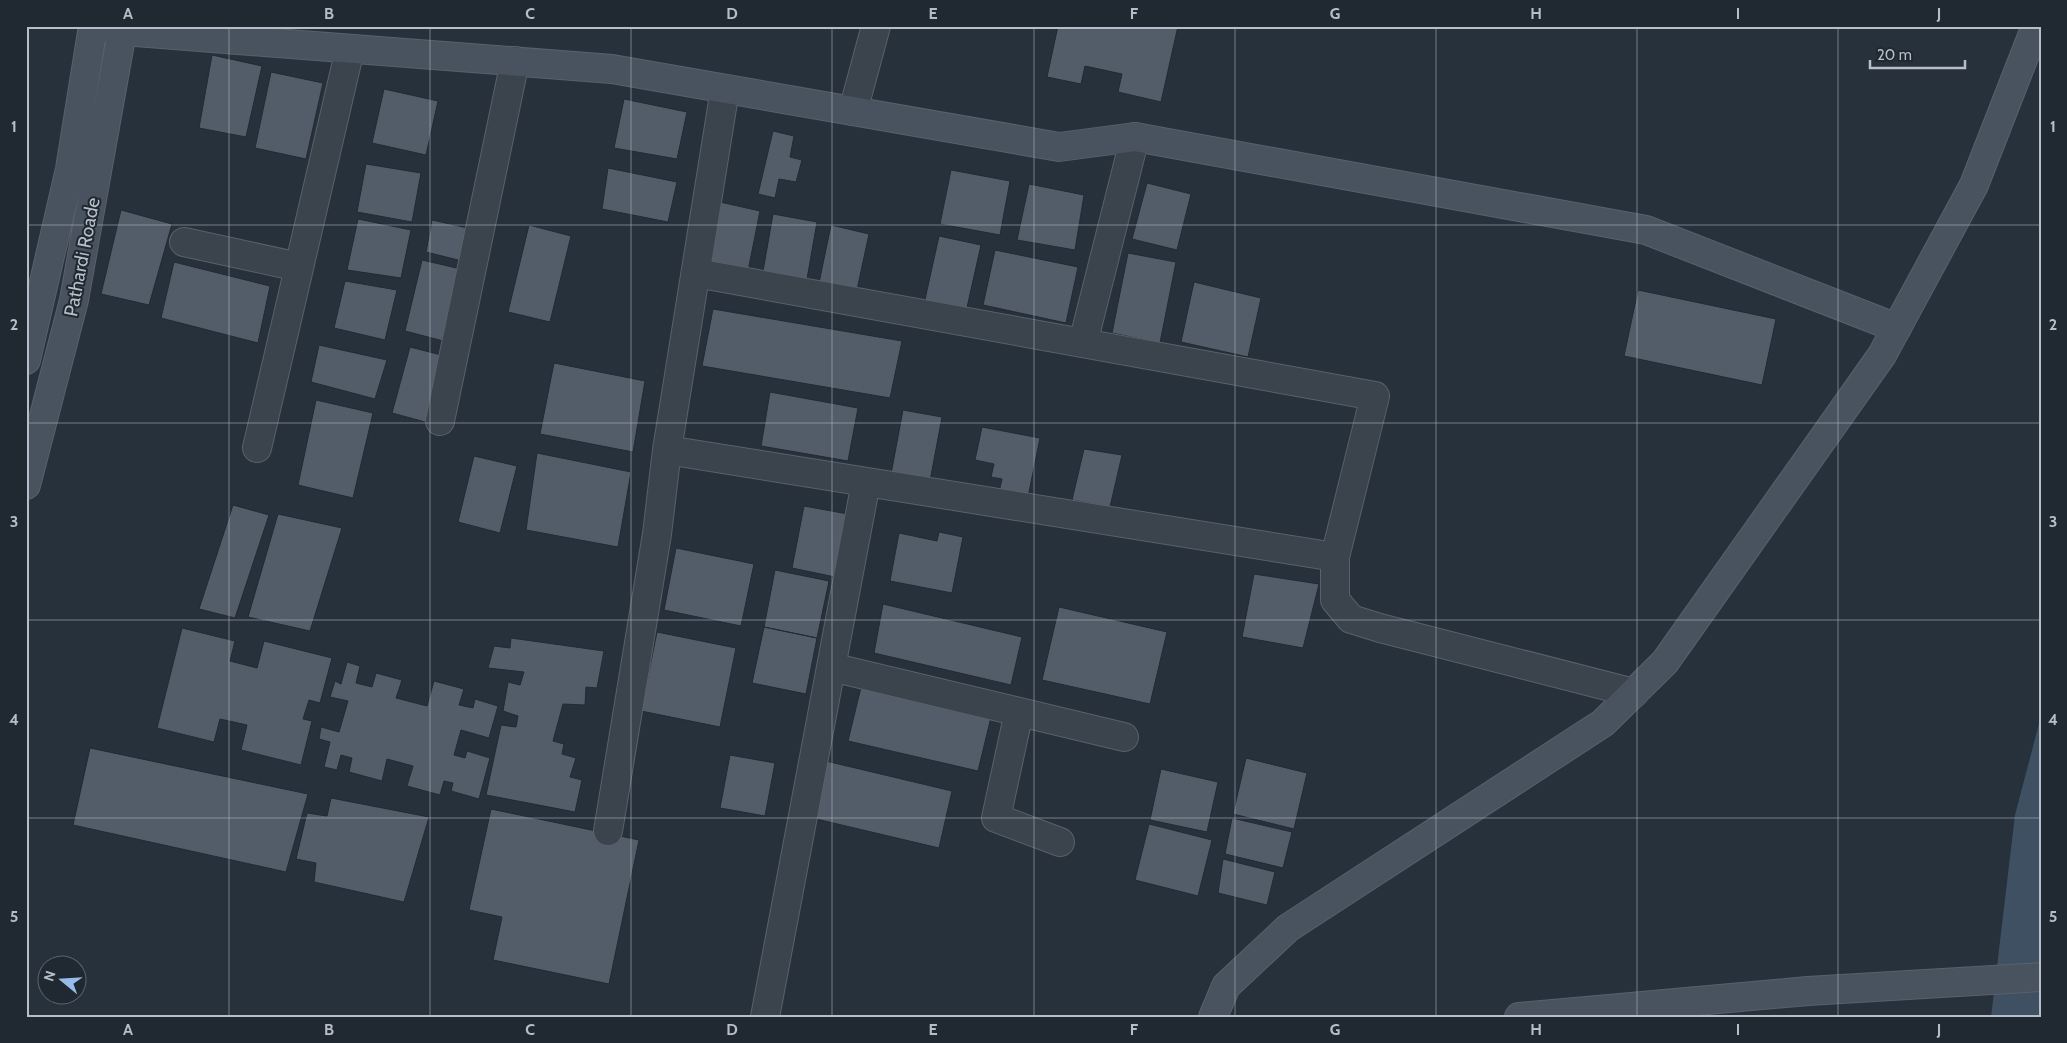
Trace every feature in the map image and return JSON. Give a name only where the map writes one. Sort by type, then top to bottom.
[{"type":"street","points":[[26,360],[40,306],[70,169],[92,26]]},
{"type":"street","points":[[853,111],[876,26]]},
{"type":"street","points":[[1213,1017],[1226,986],[1288,928],[1603,723],[1665,662],[1877,363],[1974,185],[2036,26]]},
{"type":"street","points":[[116,28],[612,69],[1060,147],[1135,137],[1646,230],[1897,328]]},
{"type":"street","name":"Pathardi Roade","points":[[26,485],[74,300],[116,28]]},
{"type":"street","points":[[257,448],[350,48]]},
{"type":"street","points":[[440,421],[515,61]]},
{"type":"street","points":[[608,831],[657,534],[667,450],[725,88]]},
{"type":"street","points":[[1083,343],[1135,137]]},
{"type":"street","points":[[184,242],[299,267]]},
{"type":"street","points":[[696,273],[1375,396],[1335,557],[1335,600],[1351,619],[1634,693]]},
{"type":"street","points":[[667,450],[1335,557]]},
{"type":"street","points":[[765,1017],[866,482]]},
{"type":"street","points":[[831,667],[1124,737]]},
{"type":"street","points":[[1019,712],[996,818],[1060,842]]},
{"type":"street","points":[[1521,1017],[1715,999],[2041,977]]},
{"type":"water","points":[[2041,716],[2041,1017],[1991,1017],[2015,815]]},
{"type":"building","points":[[1058,26],[1178,26],[1161,102],[1118,92],[1122,74],[1085,66],[1081,84],[1047,77]]},
{"type":"building","points":[[212,55],[262,66],[246,137],[199,128]]},
{"type":"building","points":[[271,72],[323,83],[306,159],[255,148]]},
{"type":"building","points":[[384,89],[438,101],[426,155],[372,143]]},
{"type":"building","points":[[624,99],[687,112],[677,159],[614,148]]},
{"type":"building","points":[[773,131],[794,136],[790,157],[802,160],[796,182],[779,179],[775,198],[758,194]]},
{"type":"building","points":[[366,164],[421,173],[412,222],[357,212]]},
{"type":"building","points":[[608,168],[677,182],[668,222],[602,209]]},
{"type":"building","points":[[951,170],[1010,181],[1000,235],[940,224]]},
{"type":"building","points":[[1147,183],[1191,194],[1177,250],[1132,239]]},
{"type":"building","points":[[1029,184],[1084,195],[1075,250],[1017,240]]},
{"type":"building","points":[[720,202],[760,211],[748,271],[709,263]]},
{"type":"building","points":[[121,210],[172,224],[149,305],[101,294]]},
{"type":"building","points":[[773,214],[817,222],[807,279],[763,271]]},
{"type":"building","points":[[358,219],[411,230],[401,278],[347,270]]},
{"type":"building","points":[[432,220],[472,229],[466,262],[426,252]]},
{"type":"building","points":[[529,225],[571,236],[550,322],[508,312]]},
{"type":"building","points":[[831,225],[869,234],[857,290],[819,283]]},
{"type":"building","points":[[939,236],[981,245],[966,312],[924,304]]},
{"type":"building","points":[[995,250],[1078,267],[1066,323],[983,305]]},
{"type":"building","points":[[1128,253],[1176,262],[1160,343],[1112,333]]},
{"type":"building","points":[[422,260],[465,270],[451,343],[405,331]]},
{"type":"building","points":[[174,262],[270,286],[258,343],[161,318]]},
{"type":"building","points":[[345,281],[397,290],[385,340],[334,328]]},
{"type":"building","points":[[1194,282],[1261,298],[1248,357],[1181,342]]},
{"type":"building","points":[[1638,290],[1776,319],[1762,385],[1624,356]]},
{"type":"building","points":[[713,309],[902,341],[890,398],[702,366]]},
{"type":"building","points":[[319,345],[387,360],[375,399],[311,382]]},
{"type":"building","points":[[410,347],[445,356],[429,423],[392,413]]},
{"type":"building","points":[[554,363],[645,381],[633,452],[540,434]]},
{"type":"building","points":[[770,392],[858,408],[848,461],[761,446]]},
{"type":"building","points":[[316,400],[373,413],[353,498],[298,485]]},
{"type":"building","points":[[903,410],[942,417],[930,481],[891,474]]},
{"type":"building","points":[[982,427],[1040,438],[1028,497],[999,492],[1002,479],[991,477],[994,464],[975,460]]},
{"type":"building","points":[[1084,449],[1122,455],[1110,507],[1072,500]]},
{"type":"building","points":[[537,453],[631,472],[618,547],[526,530]]},
{"type":"building","points":[[474,456],[517,466],[500,533],[458,522]]},
{"type":"building","points":[[233,505],[269,515],[235,618],[199,609]]},
{"type":"building","points":[[804,506],[848,514],[835,577],[792,568]]},
{"type":"building","points":[[278,514],[342,528],[310,631],[248,617]]},
{"type":"building","points":[[939,532],[963,537],[952,593],[890,581],[899,533],[937,541]]},
{"type":"building","points":[[676,548],[754,564],[741,626],[664,610]]},
{"type":"building","points":[[775,570],[829,581],[817,638],[764,627]]},
{"type":"building","points":[[1254,574],[1319,584],[1303,648],[1242,637]]},
{"type":"building","points":[[883,604],[1022,637],[1011,685],[874,653]]},
{"type":"building","points":[[1059,607],[1167,632],[1150,704],[1042,680]]},
{"type":"building","points":[[764,627],[817,638],[806,694],[752,683]]},
{"type":"building","points":[[182,628],[235,641],[230,661],[257,668],[264,641],[332,658],[320,703],[309,700],[303,719],[312,721],[301,765],[241,750],[247,725],[220,719],[214,742],[157,728]]},
{"type":"building","points":[[657,632],[736,648],[720,727],[641,711]]},
{"type":"building","points":[[511,638],[604,651],[597,688],[586,687],[585,705],[563,704],[553,741],[564,744],[562,754],[576,758],[570,777],[582,780],[575,812],[486,795],[501,725],[516,727],[518,716],[503,711],[508,682],[520,685],[524,672],[488,668],[494,646],[510,648]]},
{"type":"building","points":[[347,662],[360,666],[356,683],[372,687],[376,673],[402,680],[396,698],[427,706],[434,681],[464,689],[459,705],[473,708],[475,699],[498,706],[489,738],[461,730],[454,755],[465,758],[467,751],[490,758],[479,799],[451,791],[453,783],[444,781],[440,795],[407,786],[413,766],[387,759],[382,781],[349,772],[352,758],[341,755],[337,770],[324,767],[330,742],[319,739],[321,727],[339,732],[348,701],[330,697],[335,681],[341,684]]},
{"type":"building","points":[[862,683],[992,713],[978,771],[848,741]]},
{"type":"building","points":[[90,748],[308,794],[286,872],[73,825]]},
{"type":"building","points":[[730,755],[775,763],[765,816],[720,808]]},
{"type":"building","points":[[1246,758],[1307,773],[1294,829],[1233,814]]},
{"type":"building","points":[[826,761],[952,791],[939,848],[812,818]]},
{"type":"building","points":[[1161,769],[1218,782],[1207,832],[1150,820]]},
{"type":"building","points":[[331,798],[429,817],[404,902],[314,882],[316,863],[296,859],[307,813],[327,816]]},
{"type":"building","points":[[491,809],[639,840],[609,984],[493,960],[502,917],[469,910]]},
{"type":"building","points":[[1232,818],[1292,832],[1283,868],[1225,854]]},
{"type":"building","points":[[1149,824],[1212,840],[1198,896],[1135,880]]},
{"type":"building","points":[[1223,859],[1275,872],[1267,905],[1218,893]]}]
